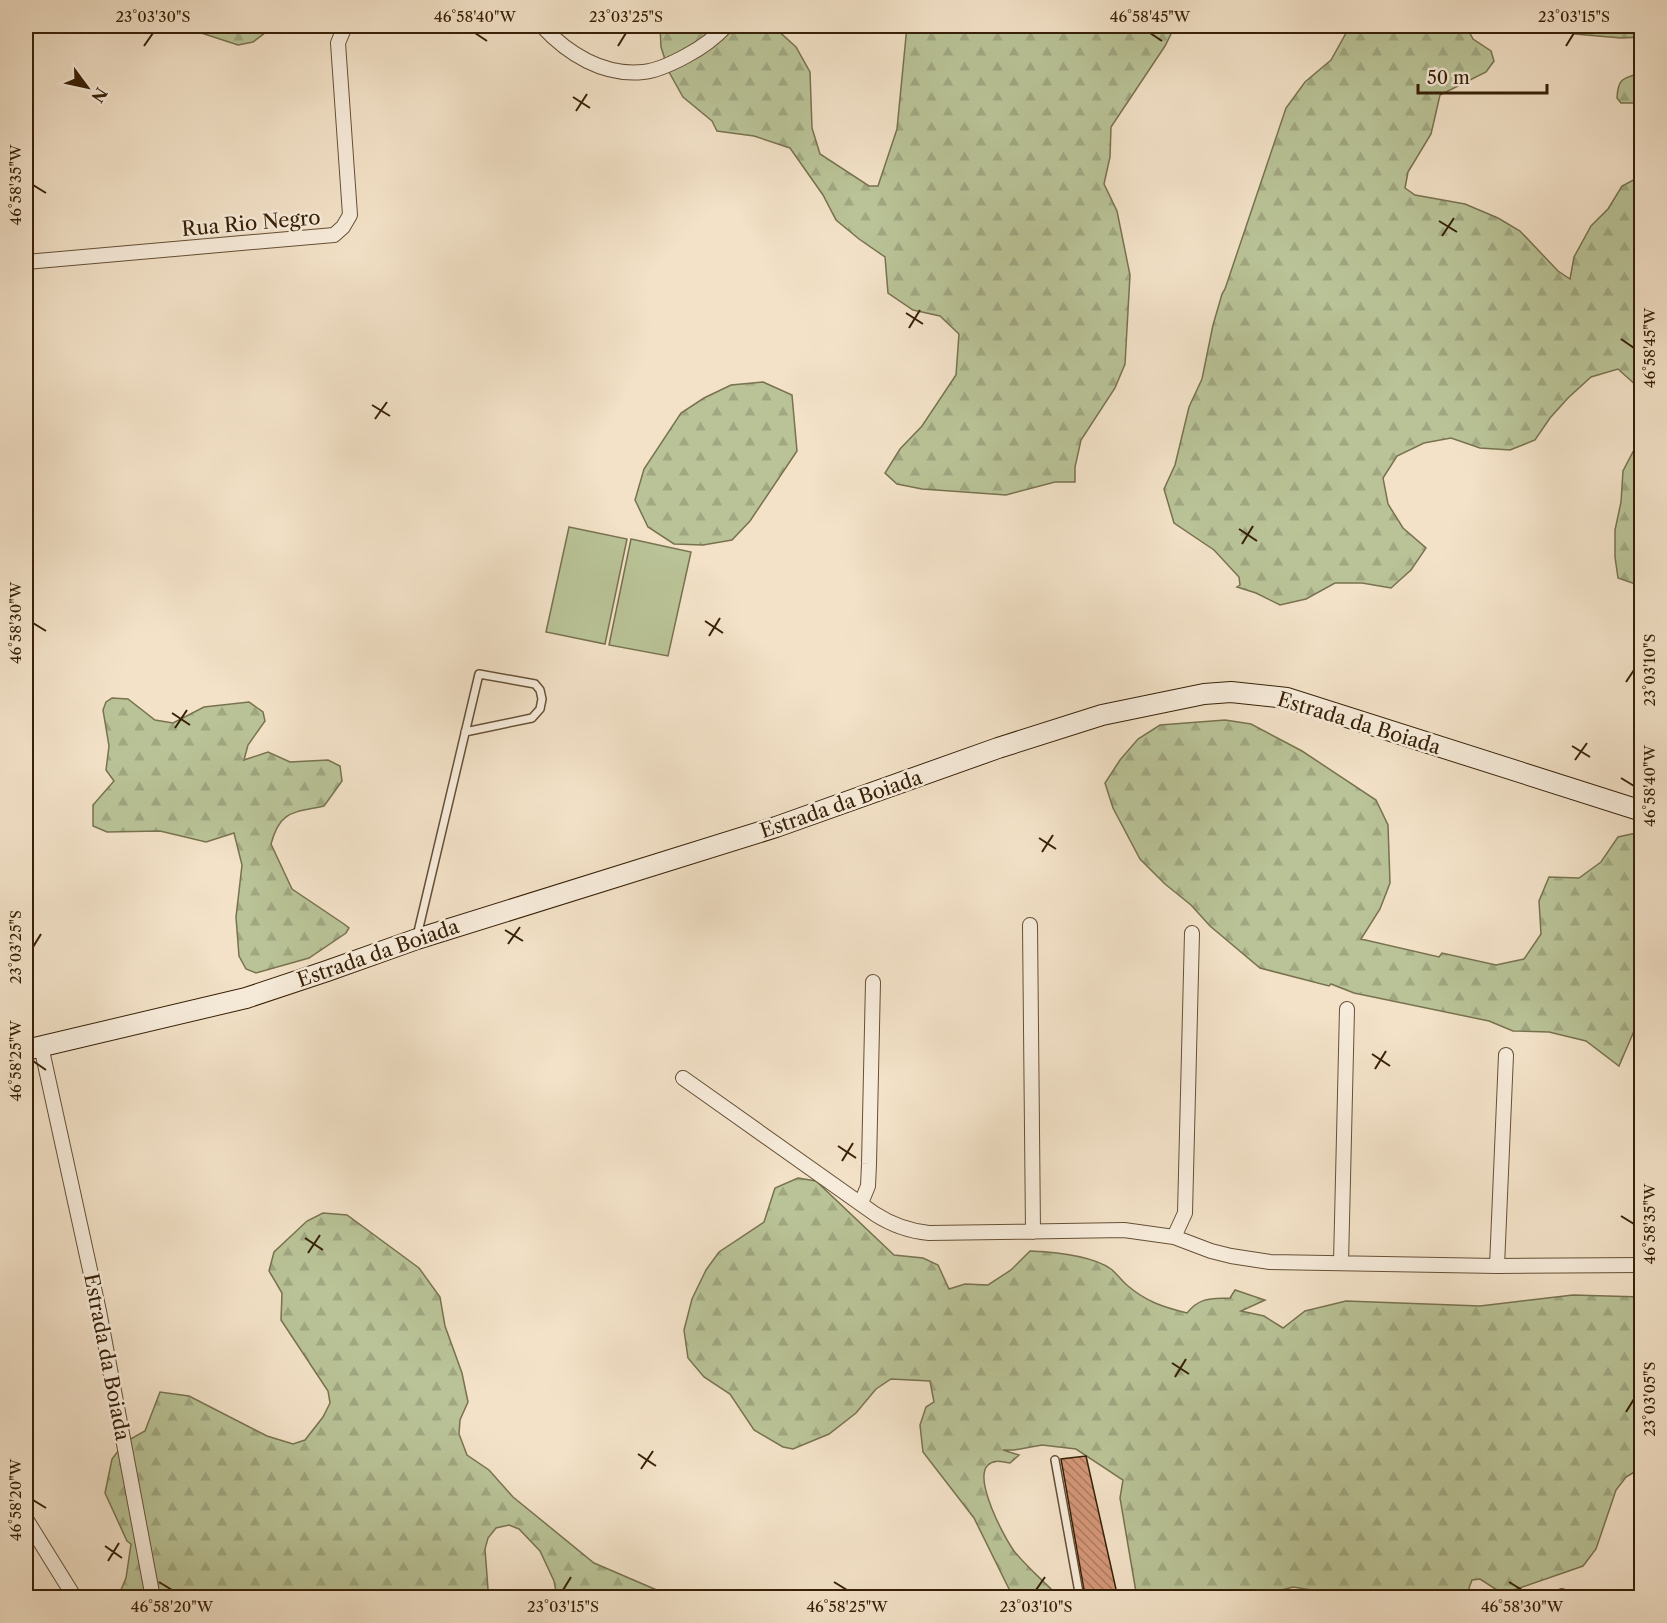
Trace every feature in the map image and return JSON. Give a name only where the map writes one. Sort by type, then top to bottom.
[{"type":"main road","name":"Estrada da Boiada","points":[[33,1048],[246,998],[417,939],[776,827],[998,748],[1102,715],[1204,694],[1231,692],[1287,698],[1641,811]]},
{"type":"street","name":"Rua Rio Negro","points":[[26,262],[334,235],[343,227],[350,215],[338,43],[345,26]]},
{"type":"street","points":[[542,26],[581,59],[615,72],[644,72],[673,63],[704,47],[726,26]]},
{"type":"street","points":[[1030,926],[1033,1232]]},
{"type":"street","points":[[1173,1236],[1185,1213],[1192,933]]},
{"type":"street","points":[[861,1203],[868,1186],[873,982]]},
{"type":"street","points":[[1341,1263],[1347,1009]]},
{"type":"street","name":"Estrada da Boiada","points":[[33,1048],[99,1311],[153,1598]]},
{"type":"street","points":[[1497,1266],[1506,1055]]},
{"type":"street","points":[[683,1078],[889,1223],[916,1232],[1124,1230],[1173,1236],[1211,1251],[1270,1262],[1497,1266],[1641,1264]]},
{"type":"street","points":[[26,1519],[75,1598]]},
{"type":"lane","points":[[417,939],[465,732],[479,674],[535,684],[540,690],[542,699],[540,709],[532,718],[465,732]]},
{"type":"lane","points":[[1055,1460],[1080,1598]]},
{"type":"lane","points":[[1545,1598],[1562,1593],[1572,1598]]},
{"type":"green space","points":[[180,26],[274,26],[253,42],[238,45]]},
{"type":"green space","points":[[660,26],[774,27],[796,47],[810,72],[812,128],[820,154],[869,186],[878,186],[897,129],[907,26],[1175,26],[1165,46],[1111,127],[1110,157],[1104,184],[1117,211],[1130,275],[1125,364],[1115,388],[1081,440],[1075,467],[1075,482],[1055,482],[1006,495],[922,489],[897,484],[885,473],[900,449],[922,426],[956,375],[959,334],[940,316],[913,310],[888,293],[885,257],[836,220],[823,195],[790,148],[754,136],[717,131],[712,121],[683,97],[669,72],[661,47]]},
{"type":"green space","points":[[1350,26],[1466,26],[1473,39],[1491,51],[1494,61],[1486,72],[1440,95],[1431,134],[1408,172],[1405,188],[1415,195],[1465,204],[1498,218],[1520,231],[1558,271],[1570,279],[1574,257],[1591,226],[1608,209],[1622,186],[1641,176],[1641,414],[1638,387],[1618,369],[1591,377],[1550,418],[1535,440],[1510,450],[1480,448],[1451,438],[1424,443],[1397,456],[1383,478],[1388,504],[1403,528],[1426,548],[1411,570],[1391,588],[1362,583],[1335,583],[1306,599],[1280,605],[1256,593],[1237,587],[1240,585],[1239,577],[1214,550],[1174,523],[1164,489],[1175,465],[1189,407],[1202,379],[1222,294],[1286,108],[1305,82],[1331,60]]},
{"type":"green space","points":[[1567,26],[1641,26],[1641,37],[1621,38],[1575,34]]},
{"type":"green space","points":[[1641,73],[1641,106],[1638,103],[1621,103],[1617,98],[1620,83],[1626,78]]},
{"type":"green space","points":[[763,382],[792,395],[797,451],[750,521],[732,540],[703,545],[674,544],[648,527],[635,500],[644,469],[681,413],[704,398],[731,385]]},
{"type":"green space","points":[[1641,417],[1641,586],[1618,578],[1615,530],[1621,502],[1623,471],[1637,444]]},
{"type":"green space","points":[[569,527],[627,539],[605,644],[546,632]]},
{"type":"green space","points":[[631,539],[691,552],[668,656],[609,645]]},
{"type":"green space","points":[[112,698],[128,699],[155,720],[173,723],[204,707],[249,702],[263,712],[265,721],[248,745],[244,760],[268,752],[290,762],[328,760],[340,766],[342,781],[324,806],[289,815],[279,825],[271,844],[292,889],[349,928],[346,933],[309,958],[256,973],[246,969],[239,956],[236,917],[242,865],[234,833],[206,842],[160,831],[107,832],[93,826],[93,805],[114,781],[106,770],[109,746],[103,710],[106,702]]},
{"type":"green space","points":[[1225,720],[1251,724],[1302,751],[1376,800],[1388,825],[1390,883],[1380,909],[1361,939],[1439,957],[1442,953],[1496,965],[1524,959],[1541,934],[1539,901],[1549,877],[1579,878],[1601,862],[1618,837],[1641,832],[1642,973],[1637,985],[1640,1017],[1619,1066],[1586,1041],[1549,1032],[1513,1031],[1489,1021],[1354,993],[1331,984],[1329,986],[1260,968],[1210,926],[1191,905],[1165,884],[1140,859],[1113,808],[1105,783],[1120,760],[1138,739],[1160,725]]},
{"type":"green space","points":[[798,1178],[816,1181],[894,1255],[923,1258],[938,1265],[949,1289],[965,1284],[988,1285],[1011,1270],[1030,1251],[1061,1253],[1093,1260],[1111,1269],[1135,1292],[1149,1300],[1187,1313],[1201,1301],[1230,1298],[1235,1290],[1265,1300],[1241,1311],[1264,1316],[1283,1328],[1305,1311],[1346,1301],[1480,1306],[1573,1295],[1641,1297],[1641,1468],[1626,1477],[1616,1490],[1596,1549],[1583,1566],[1508,1592],[1497,1590],[1480,1579],[1472,1580],[1469,1588],[1473,1597],[1399,1597],[1380,1591],[1330,1593],[1293,1587],[1282,1590],[1278,1597],[1137,1598],[1120,1498],[1123,1480],[1076,1449],[1042,1445],[1003,1450],[1019,1455],[1010,1463],[995,1461],[988,1465],[984,1472],[987,1495],[1014,1551],[1057,1597],[1013,1597],[974,1518],[923,1452],[920,1425],[926,1407],[934,1402],[930,1381],[891,1379],[876,1389],[856,1413],[829,1434],[793,1449],[783,1447],[754,1430],[730,1394],[704,1377],[688,1358],[684,1330],[692,1299],[706,1270],[719,1252],[764,1222],[775,1188]]},
{"type":"green space","points":[[323,1213],[347,1215],[419,1268],[440,1297],[445,1326],[462,1373],[468,1402],[460,1420],[459,1434],[467,1455],[489,1470],[513,1497],[594,1563],[669,1597],[557,1597],[554,1581],[540,1551],[519,1529],[509,1525],[496,1528],[488,1538],[485,1549],[488,1589],[495,1597],[118,1597],[126,1578],[131,1544],[127,1541],[105,1493],[112,1459],[125,1442],[145,1431],[160,1392],[189,1396],[267,1436],[293,1444],[305,1440],[323,1417],[330,1403],[328,1391],[281,1320],[282,1293],[269,1271],[274,1252],[307,1221]]},
{"type":"building","points":[[1086,1456],[1118,1598],[1086,1598],[1084,1590],[1061,1459]]}]
